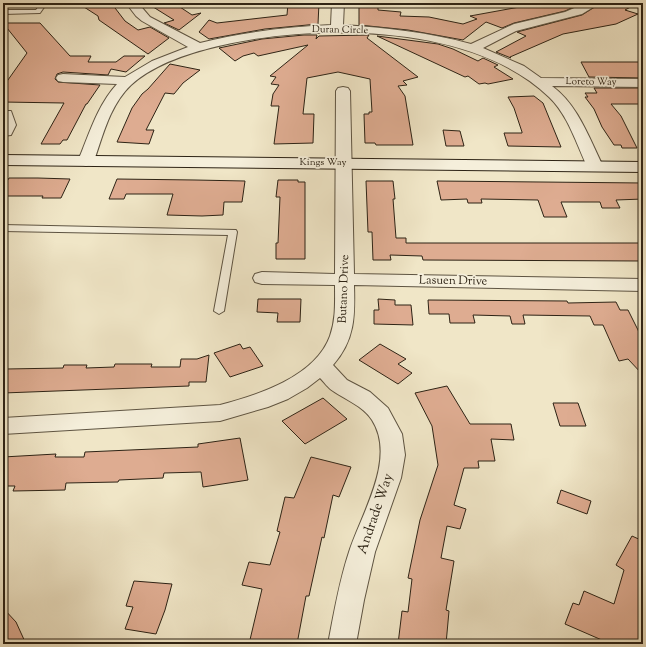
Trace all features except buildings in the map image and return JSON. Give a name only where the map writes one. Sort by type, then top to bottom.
[{"type":"street","points":[[132,3],[140,14],[146,19],[198,47]]},
{"type":"street","points":[[337,28],[338,3]]},
{"type":"street","points":[[471,49],[514,28],[572,14],[594,3]]},
{"type":"street","name":"Duran Circle","points":[[86,161],[112,99],[128,81],[157,64],[198,47],[258,34],[298,29],[337,28],[414,35],[471,49],[507,63],[540,82],[560,100],[570,115],[595,166]]},
{"type":"street","points":[[63,78],[128,81]]},
{"type":"street","name":"Loreto Way","points":[[540,82],[643,83]]},
{"type":"street","name":"Butano Drive","points":[[3,426],[220,413],[249,406],[275,396],[298,384],[321,365],[338,341],[344,323],[344,163],[342,91]]},
{"type":"street","name":"Kings Way","points":[[5,163],[86,161],[643,167]]},
{"type":"street","name":"Lasuen Drive","points":[[262,278],[643,285]]},
{"type":"street","name":"Andrade Way","points":[[321,365],[339,385],[362,398],[380,414],[390,434],[393,456],[389,478],[362,552],[350,600],[342,644]]},
{"type":"lane","points":[[10,12],[17,3]]},
{"type":"lane","points":[[3,12],[38,12],[44,3]]},
{"type":"lane","points":[[3,113],[8,113],[12,125],[8,133],[3,134]]},
{"type":"lane","points":[[3,228],[233,232],[219,311]]}]
